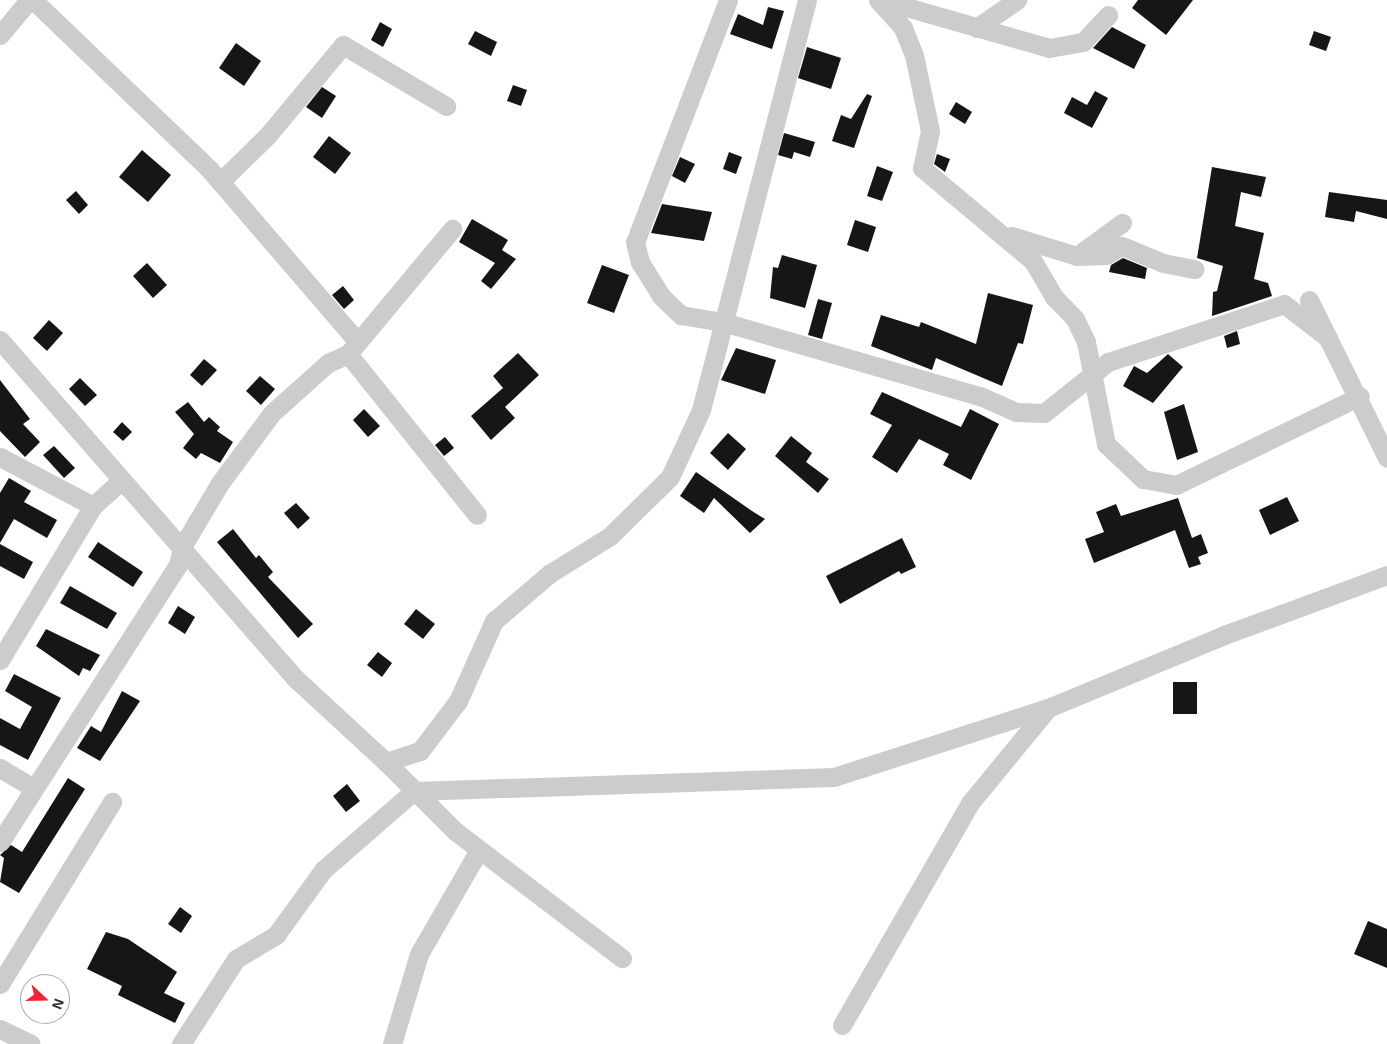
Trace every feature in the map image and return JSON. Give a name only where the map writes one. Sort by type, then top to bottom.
[{"type":"street","points":[[0,35],[31,0],[220,182],[353,348],[478,515]]},
{"type":"street","points":[[728,0],[635,242],[640,262],[661,296],[680,315],[723,322],[980,396],[1016,412],[1044,414],[1108,362],[1284,304],[1328,338]]},
{"type":"street","points":[[386,762],[420,751],[447,715],[494,621],[549,574],[610,536],[670,477],[701,410],[807,0]]},
{"type":"street","points":[[880,0],[1049,48],[1083,42],[1108,15]]},
{"type":"street","points":[[880,0],[903,28],[916,63],[930,130],[922,168],[1000,230],[1033,261],[1075,319],[1086,342],[1091,376],[1106,444],[1143,479],[1176,485],[1360,396]]},
{"type":"street","points":[[976,28],[1017,0]]},
{"type":"street","points":[[220,182],[268,135],[342,44],[446,106]]},
{"type":"street","points":[[1077,256],[1122,223]]},
{"type":"street","points":[[0,842],[178,565],[182,547],[220,483],[272,413],[328,363],[353,348],[452,229]]},
{"type":"street","points":[[1000,230],[1077,256],[1106,255],[1122,246],[1163,263],[1194,269]]},
{"type":"street","points":[[1309,300],[1360,396],[1387,458]]},
{"type":"street","points":[[0,340],[296,679],[479,850],[622,958]]},
{"type":"street","points":[[0,457],[93,506]]},
{"type":"street","points":[[0,660],[93,506],[122,480]]},
{"type":"street","points":[[181,1044],[236,959],[276,935],[323,870],[414,791],[834,776],[1048,708],[1385,576]]},
{"type":"street","points":[[842,1025],[970,802],[1048,708]]},
{"type":"street","points":[[0,768],[33,788]]},
{"type":"street","points":[[0,984],[112,802]]},
{"type":"street","points":[[392,1044],[419,954],[479,850]]},
{"type":"street","points":[[0,1029],[32,1044]]},
{"type":"building","points":[[1138,0],[1193,0],[1166,35],[1132,8]]},
{"type":"building","points":[[768,7],[784,11],[772,49],[730,34],[738,14],[763,25]]},
{"type":"building","points":[[380,22],[392,29],[383,47],[371,40]]},
{"type":"building","points":[[1112,27],[1146,45],[1134,69],[1093,48]]},
{"type":"building","points":[[475,31],[497,42],[491,56],[468,44]]},
{"type":"building","points":[[1314,31],[1331,37],[1326,51],[1309,45]]},
{"type":"building","points":[[236,43],[261,61],[244,86],[219,68]]},
{"type":"building","points":[[807,47],[841,58],[831,89],[798,78]]},
{"type":"building","points":[[513,85],[527,90],[521,106],[507,101]]},
{"type":"building","points":[[322,87],[336,96],[322,118],[306,107]]},
{"type":"building","points":[[1095,91],[1108,98],[1092,128],[1064,113],[1072,97],[1087,105]]},
{"type":"building","points":[[867,94],[872,96],[854,148],[832,141],[841,115],[851,119]]},
{"type":"building","points":[[956,102],[972,112],[965,124],[949,114]]},
{"type":"building","points":[[784,133],[815,142],[810,157],[794,152],[792,159],[778,155]]},
{"type":"building","points":[[329,136],[351,153],[335,174],[313,157]]},
{"type":"building","points":[[142,150],[171,175],[148,202],[119,177]]},
{"type":"building","points":[[729,152],[742,157],[736,174],[723,169]]},
{"type":"building","points":[[937,154],[950,159],[945,172],[934,164]]},
{"type":"building","points":[[680,157],[695,164],[685,183],[672,176]]},
{"type":"building","points":[[877,166],[893,172],[882,201],[867,196]]},
{"type":"building","points":[[1212,167],[1266,177],[1261,197],[1241,192],[1235,226],[1264,233],[1254,279],[1268,283],[1272,296],[1212,316],[1213,292],[1217,291],[1223,266],[1197,258]]},
{"type":"building","points":[[76,191],[88,205],[79,214],[66,200]]},
{"type":"building","points":[[1329,192],[1387,200],[1387,219],[1356,211],[1354,222],[1325,217]]},
{"type":"building","points":[[662,204],[712,212],[704,241],[651,233]]},
{"type":"building","points":[[472,219],[508,240],[502,250],[516,259],[491,289],[481,281],[495,263],[459,242]]},
{"type":"building","points":[[855,220],[876,227],[868,252],[847,245]]},
{"type":"building","points":[[782,255],[817,265],[805,308],[770,298],[773,267],[778,268]]},
{"type":"building","points":[[1123,258],[1147,268],[1145,279],[1109,272],[1111,265]]},
{"type":"building","points":[[147,263],[167,285],[153,298],[133,276]]},
{"type":"building","points":[[602,265],[629,275],[614,313],[587,303]]},
{"type":"building","points":[[343,286],[354,300],[344,309],[332,295]]},
{"type":"building","points":[[988,293],[1033,305],[1023,344],[1018,343],[1002,386],[936,358],[932,370],[871,346],[881,315],[919,327],[921,322],[976,344]]},
{"type":"building","points":[[818,299],[832,303],[822,339],[808,335]]},
{"type":"building","points":[[49,320],[63,333],[47,351],[33,338]]},
{"type":"building","points":[[1237,331],[1240,344],[1227,348],[1224,336]]},
{"type":"building","points":[[736,348],[776,360],[765,394],[721,380]]},
{"type":"building","points":[[518,353],[539,375],[505,407],[515,418],[491,440],[471,416],[503,388],[493,376]]},
{"type":"building","points":[[1168,354],[1183,367],[1153,403],[1123,386],[1134,366],[1147,373]]},
{"type":"building","points":[[204,359],[217,370],[202,386],[190,375]]},
{"type":"building","points":[[260,376],[275,389],[261,405],[246,391]]},
{"type":"building","points":[[80,378],[97,395],[85,406],[69,389]]},
{"type":"building","points":[[0,380],[30,419],[23,424],[40,442],[25,457],[0,431]]},
{"type":"building","points":[[882,392],[961,427],[970,409],[999,424],[971,480],[943,465],[949,454],[919,439],[897,473],[872,457],[892,425],[870,414]]},
{"type":"building","points":[[188,402],[204,422],[209,417],[220,427],[217,431],[233,442],[220,463],[201,453],[196,459],[183,448],[194,434],[175,412]]},
{"type":"building","points":[[1184,404],[1198,452],[1177,460],[1164,412]]},
{"type":"building","points":[[364,409],[380,426],[368,437],[353,420]]},
{"type":"building","points":[[122,422],[132,432],[123,441],[113,432]]},
{"type":"building","points":[[728,433],[746,449],[728,470],[710,453]]},
{"type":"building","points":[[791,436],[812,453],[806,462],[829,479],[818,493],[775,456]]},
{"type":"building","points":[[445,437],[454,448],[444,456],[435,445]]},
{"type":"building","points":[[54,446],[75,468],[64,478],[43,455]]},
{"type":"building","points":[[696,472],[765,519],[750,533],[714,498],[704,513],[680,496]]},
{"type":"building","points":[[9,478],[31,491],[24,502],[57,520],[47,538],[14,519],[0,543],[0,493]]},
{"type":"building","points":[[1287,497],[1299,521],[1270,535],[1259,510]]},
{"type":"building","points":[[1178,498],[1192,538],[1201,534],[1208,553],[1198,557],[1201,564],[1189,568],[1175,530],[1094,563],[1085,539],[1104,532],[1096,512],[1116,504],[1121,516]]},
{"type":"building","points":[[296,503],[310,518],[298,529],[284,513]]},
{"type":"building","points":[[233,529],[256,558],[259,555],[273,572],[268,577],[313,624],[298,638],[217,542]]},
{"type":"building","points":[[902,538],[916,567],[901,574],[899,571],[840,604],[826,576]]},
{"type":"building","points":[[98,542],[143,572],[133,587],[88,557]]},
{"type":"building","points":[[0,544],[33,562],[24,579],[0,566]]},
{"type":"building","points":[[70,586],[117,613],[107,629],[60,603]]},
{"type":"building","points":[[178,606],[195,617],[185,634],[168,623]]},
{"type":"building","points":[[416,609],[435,624],[423,639],[404,624]]},
{"type":"building","points":[[46,629],[100,655],[90,671],[83,668],[79,676],[36,646]]},
{"type":"building","points":[[378,652],[392,663],[382,677],[367,665]]},
{"type":"building","points":[[14,674],[61,698],[28,760],[0,745],[0,718],[20,729],[32,707],[5,691]]},
{"type":"building","points":[[1173,682],[1197,682],[1197,714],[1173,714]]},
{"type":"building","points":[[122,691],[140,701],[100,761],[77,748],[91,726],[101,732]]},
{"type":"building","points":[[68,778],[85,789],[19,893],[0,882],[4,858],[0,855],[11,845],[22,852]]},
{"type":"building","points":[[347,784],[360,801],[346,812],[333,796]]},
{"type":"building","points":[[180,907],[192,916],[181,933],[168,924]]},
{"type":"building","points":[[1368,921],[1387,929],[1387,968],[1354,954]]},
{"type":"building","points":[[106,932],[128,939],[177,972],[164,993],[185,1003],[175,1023],[118,995],[122,986],[87,969]]}]
